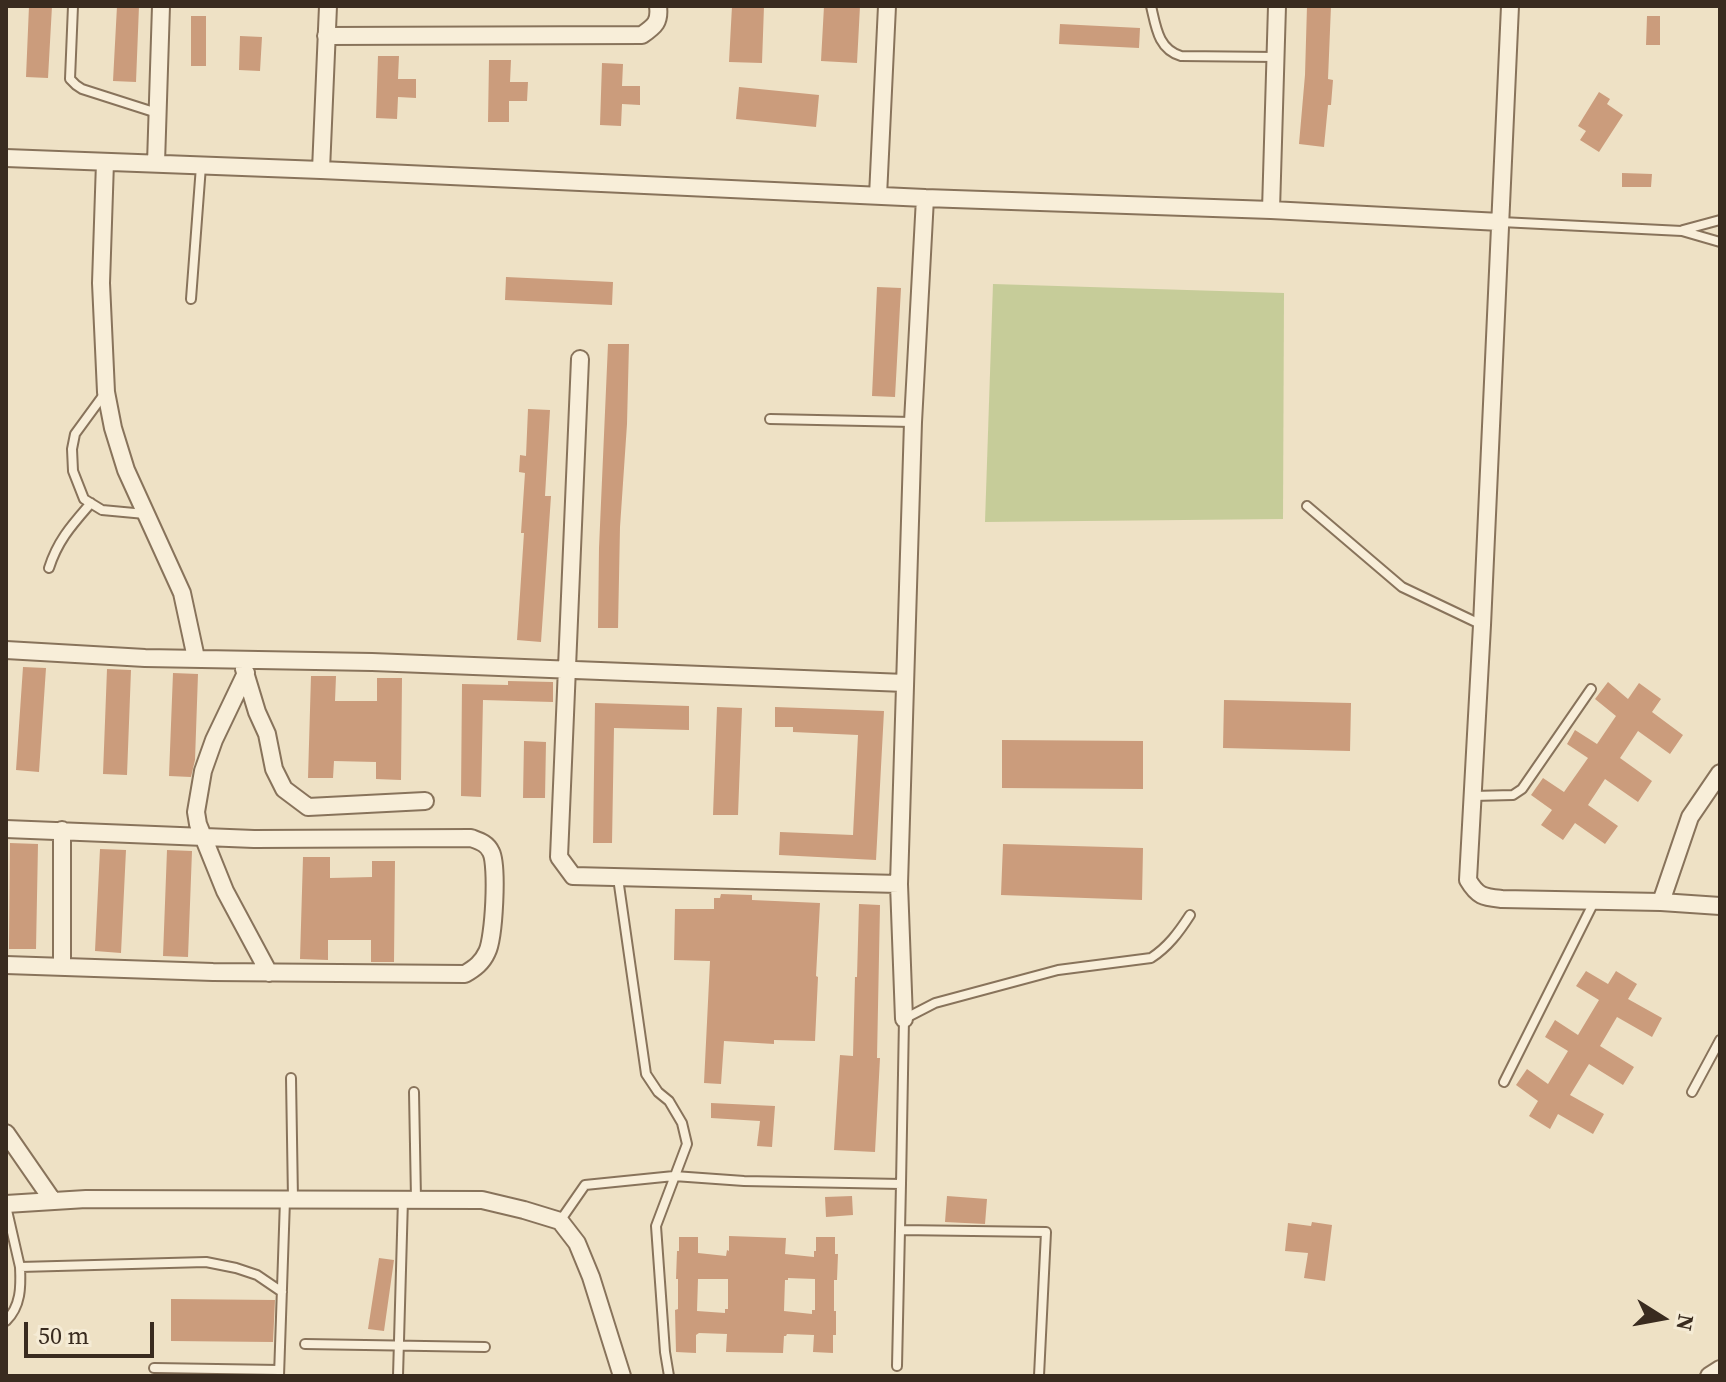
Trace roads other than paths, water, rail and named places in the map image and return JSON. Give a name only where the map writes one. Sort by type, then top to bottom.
[{"type":"street","points":[[156,163],[161,6]]},
{"type":"street","points":[[321,170],[328,6]]},
{"type":"street","points":[[326,36],[642,35],[652,28],[659,17],[658,6]]},
{"type":"street","points":[[878,196],[887,6]]},
{"type":"street","points":[[1271,210],[1277,6]]},
{"type":"street","points":[[1510,6],[1468,880],[1475,891],[1485,897],[1502,899],[1720,906]]},
{"type":"street","points":[[6,158],[1500,222]]},
{"type":"street","points":[[105,162],[101,283],[106,392],[122,456],[182,593],[196,658]]},
{"type":"street","points":[[904,1019],[899,884],[913,422],[925,198]]},
{"type":"street","points":[[580,359],[559,857],[573,876],[899,884]]},
{"type":"street","points":[[6,650],[196,658],[243,666],[372,662],[905,683]]},
{"type":"street","points":[[243,666],[267,734],[274,769],[284,789],[308,807],[425,801]]},
{"type":"street","points":[[243,666],[203,771],[196,812],[225,891],[269,973]]},
{"type":"street","points":[[1661,902],[1690,817],[1720,773]]},
{"type":"street","points":[[6,829],[254,839],[471,838],[486,844],[492,853],[494,866],[492,939],[477,967],[465,974],[269,973],[6,965]]},
{"type":"street","points":[[62,830],[62,967]]},
{"type":"street","points":[[6,1133],[53,1201]]},
{"type":"street","points":[[6,1205],[86,1199],[409,1199],[482,1200],[524,1210],[560,1221],[577,1243],[622,1376]]},
{"type":"street","points":[[1709,1376],[1720,1369]]},
{"type":"lane","points":[[73,6],[70,79],[82,89],[158,113]]},
{"type":"lane","points":[[1151,6],[1159,39],[1172,53],[1181,56],[1276,57]]},
{"type":"lane","points":[[191,299],[201,165]]},
{"type":"lane","points":[[1682,231],[1720,220]]},
{"type":"lane","points":[[1500,222],[1682,231],[1720,242]]},
{"type":"lane","points":[[106,392],[75,434],[73,471],[84,499],[102,510],[146,514]]},
{"type":"lane","points":[[770,419],[913,422]]},
{"type":"lane","points":[[49,568],[64,534],[91,503]]},
{"type":"lane","points":[[1307,506],[1402,587],[1482,625]]},
{"type":"lane","points":[[1473,796],[1513,795],[1522,789],[1591,689]]},
{"type":"lane","points":[[618,877],[646,1074],[658,1092],[669,1101],[682,1123],[687,1144],[656,1226],[669,1376]]},
{"type":"lane","points":[[1504,1082],[1594,902]]},
{"type":"lane","points":[[897,1366],[904,1019],[935,1003],[1058,970],[1151,958],[1163,950],[1190,915]]},
{"type":"lane","points":[[1692,1092],[1720,1040]]},
{"type":"lane","points":[[154,1368],[279,1373],[289,1199],[291,1078]]},
{"type":"lane","points":[[398,1376],[414,1092]]},
{"type":"lane","points":[[560,1221],[585,1185],[674,1176],[744,1181],[901,1184]]},
{"type":"lane","points":[[6,1205],[20,1267],[21,1291],[13,1314],[6,1321]]},
{"type":"lane","points":[[900,1230],[1046,1232],[1039,1376]]},
{"type":"lane","points":[[20,1267],[206,1262],[257,1275],[282,1292]]},
{"type":"lane","points":[[305,1344],[485,1347]]}]
